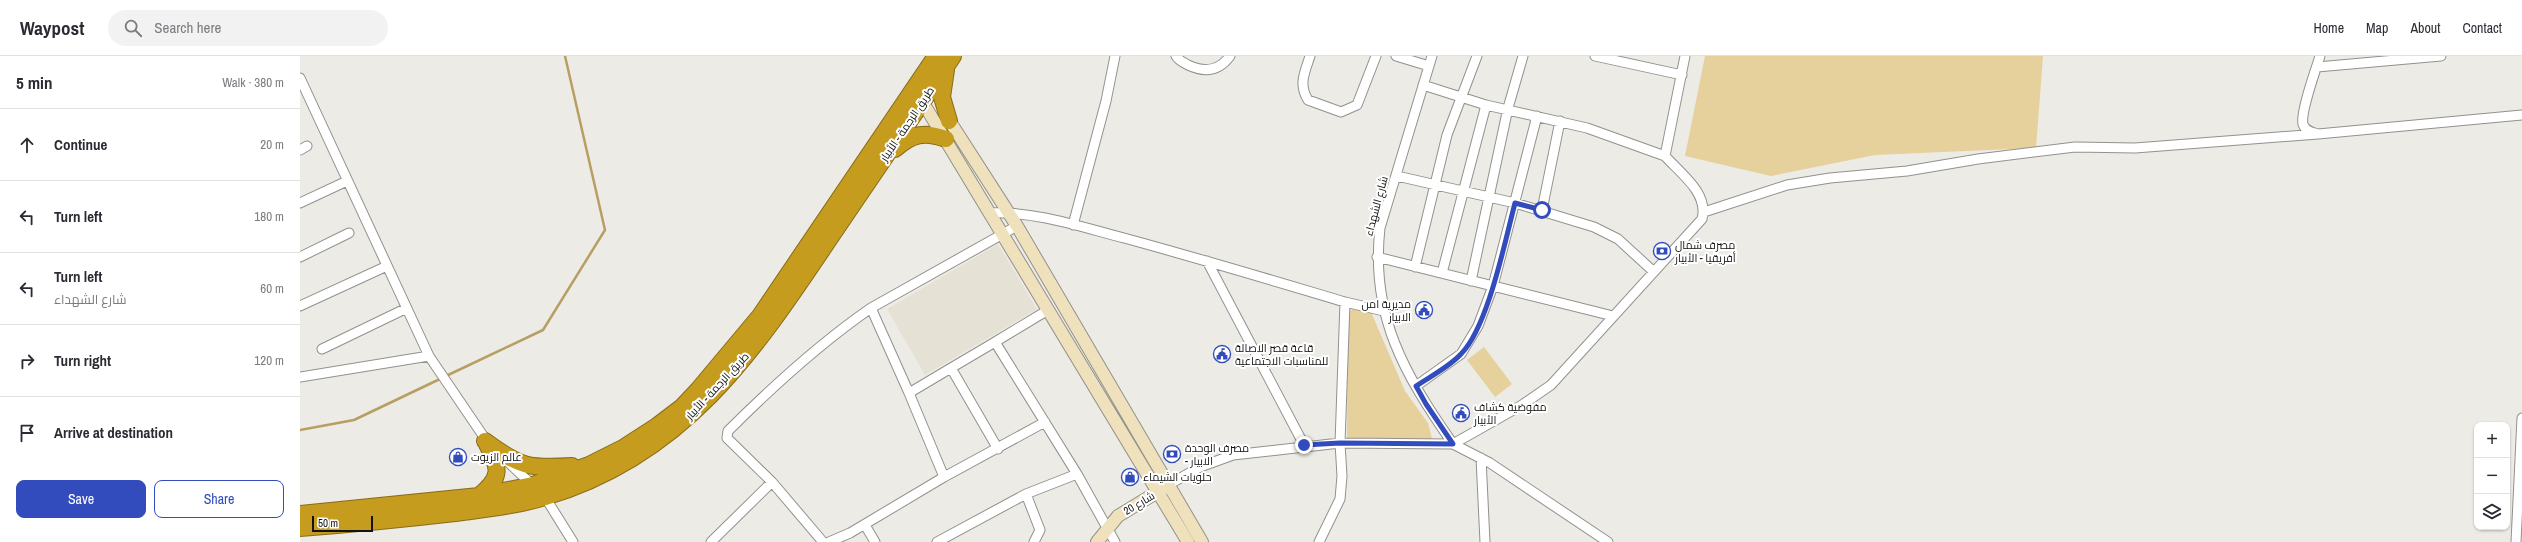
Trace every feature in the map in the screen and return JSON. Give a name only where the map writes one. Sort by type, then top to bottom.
[{"type":"highway","name":"طريق الرجمة - الأبيار","points":[[300,514],[479,496],[533,485],[589,465],[623,448],[657,426],[682,407],[723,363],[760,316],[946,57]]},
{"type":"highway","points":[[946,57],[942,84],[942,97],[949,121]]},
{"type":"highway","name":"طريق الرجمة - الأبيار","points":[[300,528],[483,509],[545,497],[603,474],[632,458],[679,426],[709,398],[755,345],[883,160],[922,89]]},
{"type":"highway","points":[[883,160],[912,136],[927,134],[946,139]]},
{"type":"highway","points":[[485,441],[510,460],[526,465],[545,467],[589,465]]},
{"type":"highway","points":[[479,496],[490,487],[496,476],[496,462],[485,441]]},
{"type":"street","points":[[1073,225],[1106,101],[1115,56]]},
{"type":"street","points":[[1176,56],[1178,60],[1199,70],[1206,71],[1226,62],[1230,56]]},
{"type":"street","points":[[1310,56],[1301,82],[1303,92],[1308,100],[1341,112],[1349,110],[1357,104],[1376,56]]},
{"type":"street","points":[[1396,56],[1429,66]]},
{"type":"street","name":"شارع الشهداء","points":[[1432,56],[1397,176],[1380,228],[1377,257],[1378,284],[1390,335],[1426,404],[1453,444]]},
{"type":"street","points":[[1415,267],[1447,135],[1460,97],[1477,56]]},
{"type":"street","points":[[1471,281],[1508,108],[1523,56]]},
{"type":"street","points":[[1596,56],[1682,75]]},
{"type":"street","points":[[1665,156],[1685,56]]},
{"type":"street","points":[[2318,134],[2307,130],[2303,124],[2303,114],[2320,56]]},
{"type":"street","points":[[2317,67],[2441,56]]},
{"type":"street","points":[[300,78],[303,94],[348,181],[429,356],[485,441],[545,497],[573,542]]},
{"type":"street","points":[[1423,85],[1486,105],[1508,108],[1587,128],[1665,156],[1697,190],[1704,212],[1702,219],[1551,385],[1522,405],[1453,444]]},
{"type":"street","points":[[922,89],[949,121],[1017,226],[1163,488],[1188,542]]},
{"type":"street","points":[[922,89],[946,139],[1048,310],[1163,488],[1202,542]]},
{"type":"street","points":[[1442,273],[1486,105]]},
{"type":"street","points":[[1704,212],[1787,185],[1830,178],[1907,171],[1978,159],[2075,147],[2135,148],[2318,134],[2522,115]]},
{"type":"street","points":[[1416,386],[1461,354],[1478,326],[1493,286],[1537,116]]},
{"type":"street","points":[[1542,210],[1560,121]]},
{"type":"street","points":[[1397,176],[1515,203],[1594,227],[1618,239],[1654,272]]},
{"type":"street","points":[[300,203],[348,181]]},
{"type":"street","points":[[990,213],[1008,212],[1073,225],[1207,260],[1345,302],[1384,311]]},
{"type":"street","points":[[823,542],[772,482],[727,438],[728,430],[773,386],[833,335],[871,308],[1017,226]]},
{"type":"street","points":[[300,257],[349,233]]},
{"type":"street","points":[[1377,257],[1613,316]]},
{"type":"street","points":[[1207,260],[1304,445]]},
{"type":"street","points":[[300,306],[387,266]]},
{"type":"street","points":[[1319,542],[1340,499],[1342,476],[1340,443],[1345,302]]},
{"type":"street","points":[[322,348],[407,308]]},
{"type":"street","points":[[871,308],[944,477]]},
{"type":"street","points":[[909,393],[1048,310]]},
{"type":"street","points":[[995,342],[1077,474],[1115,542]]},
{"type":"street","points":[[300,377],[429,356]]},
{"type":"street","points":[[951,368],[998,449]]},
{"type":"street","points":[[2516,542],[2522,418]]},
{"type":"street","points":[[829,542],[865,525],[944,477],[998,449],[1045,422]]},
{"type":"street","points":[[1163,488],[1200,467],[1234,455],[1304,445],[1340,443],[1453,444],[1481,458],[1608,542]]},
{"type":"street","points":[[1481,458],[1485,542]]},
{"type":"street","points":[[937,542],[1026,494],[1077,474]]},
{"type":"street","points":[[711,542],[772,482]]},
{"type":"street","name":"شارع 20","points":[[1097,542],[1108,528],[1128,509],[1163,488]]},
{"type":"street","points":[[1026,494],[1040,530],[1034,542]]},
{"type":"street","points":[[865,525],[875,542]]},
{"type":"shaded area","points":[[1705,56],[2043,56],[2036,148],[1875,155],[1771,176],[1685,156]]},
{"type":"shaded area","points":[[998,244],[1037,309],[925,375],[887,309]]},
{"type":"shaded area","points":[[1352,309],[1371,312],[1405,391],[1428,423],[1432,439],[1347,438],[1348,314]]},
{"type":"shaded area","points":[[1484,347],[1512,384],[1495,397],[1467,360]]},
{"type":"waterway","points":[[446,376],[543,330],[605,230],[565,56]]},
{"type":"waterway","points":[[300,430],[354,420],[442,378]]},
{"type":"place","name":"مصرف شمال أفريقيا - الأبيار","points":[[1662,251]]},
{"type":"place","name":"مديرية امن الابيار","points":[[1424,310]]},
{"type":"place","name":"قاعة قصر الاصالة للمناسبات الاجتماعية","points":[[1222,354]]},
{"type":"place","name":"مفوضية كشاف الأبيار","points":[[1461,413]]},
{"type":"place","name":"مصرف الوحدة - الابيار","points":[[1172,454]]},
{"type":"place","name":"عالم الزيوت","points":[[458,457]]},
{"type":"place","name":"حلويات الشيماء","points":[[1130,477]]},
{"type":"route","points":[[1304,445],[1340,443],[1453,444],[1426,404],[1416,386],[1461,354],[1478,326],[1493,286],[1515,203],[1542,210]]}]
